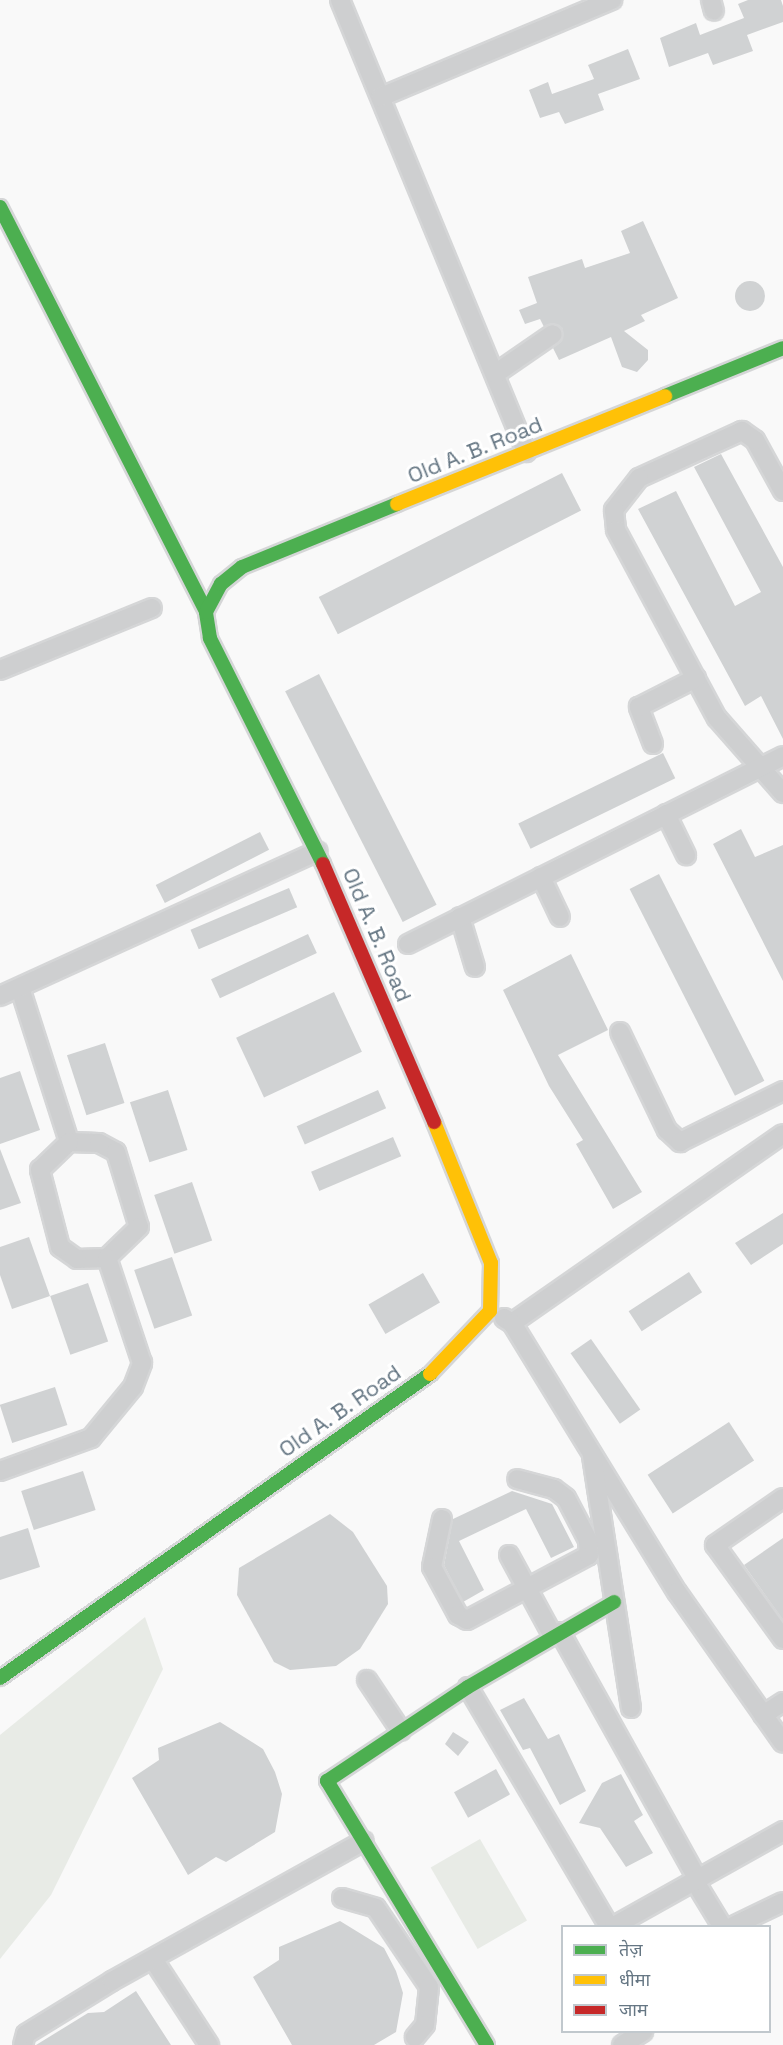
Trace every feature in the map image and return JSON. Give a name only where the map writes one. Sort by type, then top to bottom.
[{"type":"street","points":[[340,0],[526,452]]},
{"type":"street","points":[[381,97],[590,4],[612,0]]},
{"type":"street","points":[[0,207],[206,612]]},
{"type":"street","points":[[495,374],[553,334]]},
{"type":"street","name":"Old A. B. Road","points":[[0,1678],[439,1368],[490,1311],[491,1263],[475,1218],[318,851],[210,638],[206,612],[221,584],[242,567],[783,348]]},
{"type":"street","points":[[783,491],[755,440],[742,431],[639,478],[614,510],[616,530],[730,736],[764,766],[783,793]]},
{"type":"street","points":[[0,670],[152,608]]},
{"type":"street","points":[[654,744],[639,707],[696,678]]},
{"type":"street","points":[[408,944],[783,756]]},
{"type":"street","points":[[666,814],[686,855]]},
{"type":"street","points":[[0,996],[318,851]]},
{"type":"street","points":[[541,877],[560,917]]},
{"type":"street","points":[[460,917],[475,967]]},
{"type":"street","points":[[20,988],[69,1142]]},
{"type":"street","points":[[620,1032],[667,1130],[680,1142],[783,1091]]},
{"type":"street","points":[[513,1323],[783,1134]]},
{"type":"street","points":[[69,1142],[99,1143],[116,1152],[139,1227],[107,1258],[77,1258],[60,1246],[40,1170],[69,1142]]},
{"type":"street","points":[[0,1471],[91,1438],[133,1387],[142,1363],[107,1258]]},
{"type":"street","points":[[490,1311],[513,1323],[592,1456],[783,1743]]},
{"type":"street","points":[[592,1456],[631,1708]]},
{"type":"street","points":[[442,1519],[432,1567],[458,1615],[467,1620],[528,1590],[589,1555],[588,1540],[566,1498],[554,1489],[517,1479]]},
{"type":"street","points":[[783,1498],[715,1545],[783,1639]]},
{"type":"street","points":[[509,1555],[528,1590],[557,1634],[721,1925]]},
{"type":"street","points":[[482,2043],[423,1939],[327,1781],[468,1687],[614,1602]]},
{"type":"street","points":[[367,1680],[401,1731]]},
{"type":"street","points":[[468,1687],[608,1925]]},
{"type":"street","points":[[763,1715],[783,1702]]},
{"type":"street","points":[[616,1925],[783,1831]]},
{"type":"street","points":[[23,2045],[26,2034],[153,1959],[364,1841]]},
{"type":"street","points":[[342,1898],[376,1908],[406,1948],[429,1987],[425,2025],[415,2037]]},
{"type":"street","points":[[735,1925],[783,1902]]},
{"type":"street","points":[[406,1948],[423,1939]]},
{"type":"street","points":[[153,1959],[209,2045]]},
{"type":"street","points":[[622,2045],[640,2033]]},
{"type":"shaded area","points":[[145,1617],[163,1669],[51,1895],[0,1959],[0,1735]]},
{"type":"shaded area","points":[[480,1839],[527,1920],[478,1949],[431,1868]]},
{"type":"building","points":[[748,0],[781,0],[783,6],[783,22],[747,35],[753,51],[713,65],[708,53],[669,67],[660,38],[696,23],[700,35],[744,18],[738,4]]},
{"type":"building","points":[[628,49],[640,79],[598,94],[604,110],[565,124],[559,112],[540,118],[529,90],[548,82],[552,94],[594,79],[588,65]]},
{"type":"building","points":[[643,221],[678,298],[641,315],[645,321],[624,331],[648,350],[648,360],[637,372],[622,367],[611,337],[559,360],[553,348],[563,338],[562,327],[544,327],[540,319],[525,324],[519,310],[537,303],[528,277],[582,259],[585,268],[630,253],[621,231]]},
{"type":"building","points":[[750,281],[761,285],[765,296],[761,307],[750,311],[739,307],[735,296],[739,285]]},
{"type":"building","points":[[721,454],[783,567],[783,739],[761,696],[745,706],[638,509],[676,491],[735,606],[761,592],[694,467]]},
{"type":"building","points":[[562,473],[581,510],[338,634],[319,597]]},
{"type":"building","points":[[319,674],[437,905],[403,922],[285,691]]},
{"type":"building","points":[[663,753],[675,778],[531,849],[518,824]]},
{"type":"building","points":[[741,829],[755,857],[783,845],[783,981],[713,844]]},
{"type":"building","points":[[260,832],[269,850],[165,903],[156,885]]},
{"type":"building","points":[[659,874],[764,1081],[735,1096],[630,889]]},
{"type":"building","points":[[289,888],[297,907],[199,949],[191,930]]},
{"type":"building","points":[[308,934],[317,953],[220,998],[211,979]]},
{"type":"building","points":[[571,954],[608,1030],[558,1055],[642,1192],[613,1209],[576,1144],[583,1140],[549,1086],[503,990]]},
{"type":"building","points":[[334,992],[362,1052],[264,1097],[236,1038]]},
{"type":"building","points":[[105,1043],[124,1103],[86,1115],[67,1055]]},
{"type":"building","points":[[20,1071],[40,1130],[0,1144],[0,1078]]},
{"type":"building","points":[[168,1090],[187,1150],[149,1162],[130,1102]]},
{"type":"building","points":[[378,1090],[386,1108],[305,1144],[297,1126]]},
{"type":"building","points":[[393,1137],[401,1156],[319,1191],[311,1172]]},
{"type":"building","points":[[0,1149],[21,1203],[0,1210]]},
{"type":"building","points":[[192,1182],[212,1241],[174,1254],[154,1195]]},
{"type":"building","points":[[783,1213],[783,1244],[751,1265],[735,1243]]},
{"type":"building","points":[[29,1237],[50,1296],[12,1309],[0,1275],[0,1247]]},
{"type":"building","points":[[172,1257],[192,1316],[154,1329],[134,1270]]},
{"type":"building","points":[[689,1272],[702,1292],[642,1331],[629,1311]]},
{"type":"building","points":[[423,1273],[440,1302],[385,1334],[368,1304]]},
{"type":"building","points":[[88,1283],[108,1342],[70,1355],[50,1296]]},
{"type":"building","points":[[591,1339],[640,1409],[620,1424],[571,1353]]},
{"type":"building","points":[[55,1387],[67,1425],[12,1443],[0,1405]]},
{"type":"building","points":[[729,1422],[754,1461],[673,1513],[648,1475]]},
{"type":"building","points":[[83,1471],[96,1510],[34,1530],[21,1491]]},
{"type":"building","points":[[512,1491],[552,1504],[574,1547],[551,1558],[526,1509],[459,1541],[484,1590],[463,1602],[444,1565],[453,1519]]},
{"type":"building","points":[[330,1514],[353,1532],[387,1586],[388,1604],[360,1649],[336,1666],[290,1670],[274,1662],[237,1595],[239,1568]]},
{"type":"building","points":[[28,1528],[40,1567],[0,1580],[0,1537]]},
{"type":"building","points":[[783,1538],[783,1620],[744,1565]]},
{"type":"building","points":[[524,1698],[548,1739],[559,1734],[586,1791],[560,1805],[530,1748],[523,1750],[500,1710]]},
{"type":"building","points":[[220,1722],[263,1749],[275,1772],[282,1794],[275,1832],[226,1862],[216,1857],[188,1875],[132,1778],[159,1760],[158,1748]]},
{"type":"building","points":[[453,1732],[469,1742],[458,1756],[445,1744]]},
{"type":"building","points":[[496,1769],[510,1794],[468,1818],[454,1792]]},
{"type":"building","points":[[621,1774],[643,1815],[634,1821],[653,1853],[626,1867],[600,1828],[579,1823],[602,1783]]},
{"type":"building","points":[[340,1921],[384,1948],[396,1971],[403,1993],[396,2032],[374,2045],[292,2045],[253,1977],[279,1960],[279,1947]]},
{"type":"building","points":[[136,1991],[171,2045],[36,2045],[88,2013],[104,2012]]},
{"type":"traffic: fast","points":[[0,207],[206,612]]},
{"type":"traffic: fast","points":[[665,396],[783,348]]},
{"type":"traffic: fast","points":[[323,864],[210,638],[206,612],[221,584],[242,567],[397,504]]},
{"type":"traffic: fast","points":[[0,1678],[430,1374]]},
{"type":"traffic: fast","points":[[487,2045],[327,1781],[468,1687],[614,1602]]},
{"type":"traffic: slow","points":[[397,504],[665,396]]},
{"type":"traffic: slow","points":[[430,1374],[490,1311],[491,1263],[434,1122]]},
{"type":"traffic: jam","points":[[323,864],[434,1122]]}]
